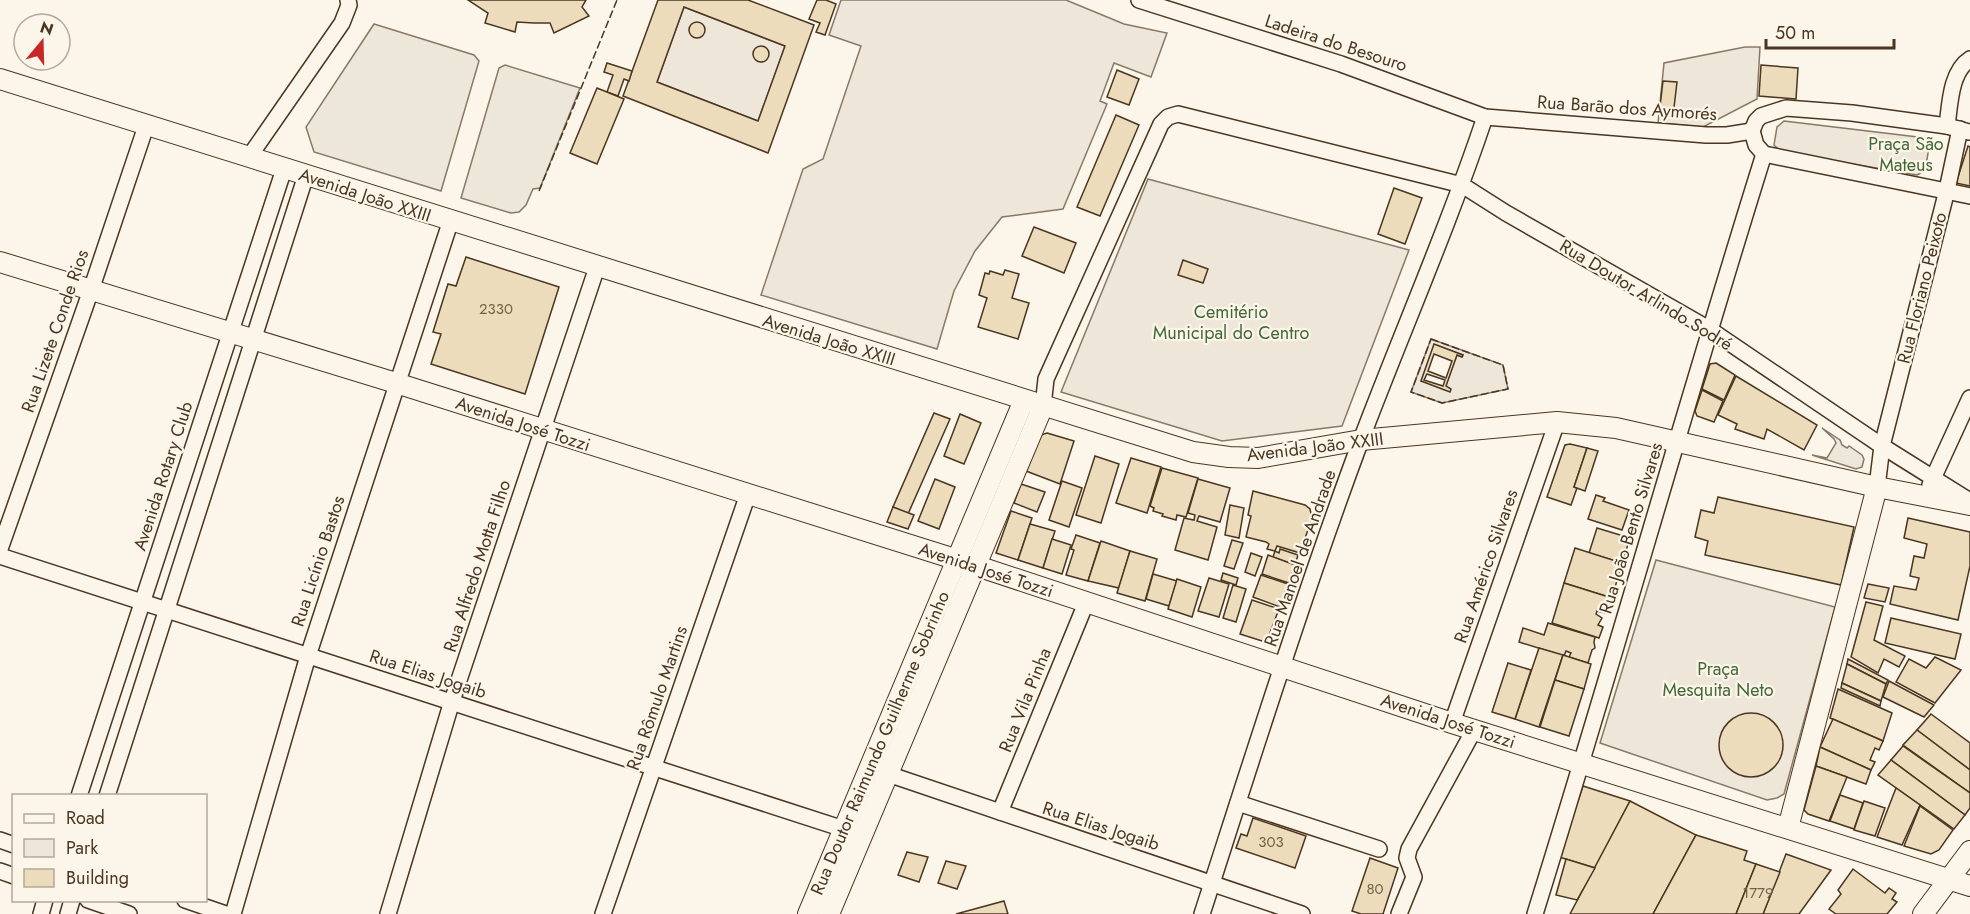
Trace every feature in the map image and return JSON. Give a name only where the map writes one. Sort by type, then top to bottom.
[{"type":"street","points":[[249,157],[342,23],[350,5],[348,0]]},
{"type":"street","name":"Ladeira do Besouro","points":[[1139,0],[1341,64],[1485,117]]},
{"type":"street","name":"Rua Floriano Peixoto","points":[[1882,446],[1947,190],[1959,129],[1952,92],[1958,72],[1970,59]]},
{"type":"street","name":"Avenida João XXIII","points":[[0,79],[306,175],[450,223],[1193,452],[1258,458],[1361,440],[1557,423],[1616,428],[1677,442]]},
{"type":"street","points":[[1959,129],[1852,113],[1786,108],[1761,116],[1752,131],[1753,139],[1764,154],[1970,196]]},
{"type":"street","name":"Rua Doutor Arlindo Sodré","points":[[1161,124],[1168,117],[1178,114],[1191,115],[1462,185],[1506,213],[1709,329],[1970,503]]},
{"type":"street","name":"Rua Barão dos Aymorés","points":[[1485,117],[1706,135],[1752,131]]},
{"type":"street","name":"Rua Manoel de Andrade","points":[[1202,914],[1361,440],[1462,185],[1485,117]]},
{"type":"street","name":"Rua Doutor Raimundo Guilherme Sobrinho","points":[[808,914],[853,832],[879,771],[977,566],[1043,406],[1046,379],[1161,124]]},
{"type":"street","name":"Rua Lizete Conde Rios","points":[[0,549],[146,126]]},
{"type":"street","name":"Rua João Bento Silvares","points":[[1535,914],[1582,764],[1709,329],[1764,154]]},
{"type":"street","name":"Avenida Rotary Club","points":[[79,794],[284,169]]},
{"type":"street","points":[[107,794],[306,175]]},
{"type":"street","name":"Rua Licínio Bastos","points":[[233,914],[308,656],[450,223]]},
{"type":"street","name":"Avenida José Tozzi","points":[[0,262],[396,383],[957,559],[1452,723],[1970,886]]},
{"type":"street","name":"Rua Alfredo Motta Filho","points":[[388,914],[452,701],[597,267]]},
{"type":"street","name":"Rua Doutor Raimundo Guilherme Sobrinho","points":[[879,771],[957,559],[1024,400],[1046,379]]},
{"type":"street","points":[[1925,496],[1970,398]]},
{"type":"street","name":"Rua Américo Silvares","points":[[1452,723],[1557,423]]},
{"type":"street","points":[[1677,442],[1877,487],[1970,503]]},
{"type":"street","points":[[1788,828],[1877,487],[1882,446]]},
{"type":"street","points":[[990,481],[1009,488]]},
{"type":"street","points":[[180,485],[205,492]]},
{"type":"street","name":"Rua Rômulo Martins","points":[[603,914],[748,495]]},
{"type":"street","name":"Rua Elias Jogaib","points":[[0,556],[853,832]]},
{"type":"street","name":"Rua Vila Pinha","points":[[1000,813],[1086,603]]},
{"type":"street","points":[[1399,914],[1414,877],[1414,871],[1407,858],[1409,849],[1474,730]]},
{"type":"street","name":"Rua Elias Jogaib","points":[[879,771],[1302,914]]},
{"type":"street","points":[[1238,803],[1379,849]]},
{"type":"street","name":"Rua Doutor Raimundo Guilherme Sobrinho","points":[[829,914],[853,832]]},
{"type":"street","points":[[1923,914],[1970,851]]},
{"type":"street","points":[[94,902],[129,914]]},
{"type":"street","points":[[191,902],[226,914]]},
{"type":"green space","points":[[841,0],[1066,0],[1124,24],[1167,33],[1151,77],[1114,63],[1100,101],[1107,104],[1063,209],[1002,217],[975,251],[954,291],[937,349],[761,295],[803,169],[823,159],[861,46],[829,35]]},
{"type":"green space","points":[[684,7],[785,46],[758,121],[657,82]]},
{"type":"green space","points":[[1745,47],[1760,47],[1757,99],[1703,127],[1658,123],[1664,63]]},
{"type":"green space","name":"Praça São Mateus","points":[[1784,121],[1926,138],[1928,147],[1926,164],[1917,175],[1788,153],[1779,150],[1774,145],[1777,127]]},
{"type":"green space","name":"Cemitério Municipal do Centro","points":[[1148,179],[1409,250],[1342,426],[1222,441],[1061,392]]},
{"type":"green space","points":[[1431,339],[1503,365],[1508,389],[1442,403],[1411,392]],"holes":[[[1435,345],[1463,355],[1462,357],[1457,355],[1445,387],[1421,381]]]},
{"type":"green space","name":"Praça Mesquita Neto","points":[[1656,560],[1835,607],[1784,794],[1777,798],[1767,800],[1600,743]]},
{"type":"shaded area","points":[[374,24],[474,55],[479,61],[441,191],[314,152],[306,127]]},
{"type":"shaded area","points":[[505,65],[580,88],[540,188],[533,189],[526,205],[519,212],[511,213],[461,198],[499,68]]},
{"type":"shaded area","points":[[1822,428],[1840,440],[1842,445],[1847,448],[1849,446],[1862,455],[1864,459],[1862,467],[1856,469],[1812,455],[1827,458],[1836,443]]},
{"type":"building","points":[[468,0],[586,0],[582,7],[589,16],[554,33],[550,23],[517,22],[515,32],[485,23],[488,13]]},
{"type":"building","points":[[658,0],[748,0],[814,25],[768,153],[623,96]],"holes":[[[684,7],[785,46],[758,121],[657,82]]]},
{"type":"building","points":[[817,0],[826,0],[836,4],[825,35],[816,32],[820,23],[809,19]]},
{"type":"building","points":[[697,22],[705,30],[697,38],[689,30]]},
{"type":"building","points":[[761,46],[769,54],[761,62],[753,54]]},
{"type":"building","points":[[607,63],[632,71],[629,81],[624,79],[618,96],[607,92],[613,75],[604,72]]},
{"type":"building","points":[[1761,65],[1798,68],[1796,99],[1759,96]]},
{"type":"building","points":[[1117,70],[1139,79],[1129,105],[1107,97]]},
{"type":"building","points":[[1663,81],[1677,82],[1673,116],[1659,115]]},
{"type":"building","points":[[597,88],[624,99],[597,164],[570,153]]},
{"type":"building","points":[[1116,115],[1139,125],[1100,216],[1077,207]]},
{"type":"building","points":[[1968,146],[1970,147],[1970,186],[1956,183]]},
{"type":"building","points":[[1394,188],[1422,198],[1405,244],[1378,234]]},
{"type":"building","points":[[1034,227],[1076,243],[1064,273],[1022,256]]},
{"type":"building","points":[[466,257],[559,287],[525,394],[431,364],[441,334],[433,332],[448,284],[456,286]]},
{"type":"building","points":[[1183,260],[1208,269],[1203,283],[1178,275]]},
{"type":"building","points":[[1005,270],[1019,274],[1012,298],[1029,303],[1018,339],[978,327],[987,298],[979,295],[985,273],[989,274],[990,271],[1003,275]]},
{"type":"building","points":[[1434,344],[1463,355],[1462,357],[1457,355],[1446,386],[1451,389],[1450,392],[1421,381]],"holes":[[[1434,354],[1452,361],[1446,378],[1428,371]],[[1427,374],[1445,380],[1443,386],[1424,380]]]},
{"type":"building","points":[[1716,363],[1735,375],[1724,400],[1702,389],[1710,364]]},
{"type":"building","points":[[1736,376],[1817,425],[1804,450],[1767,429],[1764,439],[1735,429],[1737,424],[1718,415]]},
{"type":"building","points":[[1702,390],[1723,401],[1714,422],[1697,416],[1695,411]]},
{"type":"building","points":[[934,413],[950,419],[908,514],[893,507]]},
{"type":"building","points":[[960,414],[981,423],[964,464],[944,456]]},
{"type":"building","points":[[1047,433],[1074,441],[1060,484],[1026,471],[1041,435]]},
{"type":"building","points":[[1565,445],[1587,448],[1574,487],[1577,488],[1571,505],[1547,497]]},
{"type":"building","points":[[1587,448],[1598,451],[1585,491],[1574,487]]},
{"type":"building","points":[[1095,456],[1119,464],[1101,523],[1076,515]]},
{"type":"building","points":[[1131,458],[1161,467],[1147,513],[1116,503]]},
{"type":"building","points":[[1162,468],[1198,478],[1186,517],[1177,515],[1176,520],[1162,516],[1163,514],[1153,511],[1154,508],[1150,506]]},
{"type":"building","points":[[935,479],[955,487],[939,529],[918,521]]},
{"type":"building","points":[[1198,479],[1230,488],[1220,522],[1199,516],[1197,521],[1217,527],[1208,560],[1175,550],[1184,518],[1194,520],[1195,515],[1188,513]]},
{"type":"building","points":[[1062,481],[1082,488],[1069,527],[1049,520]]},
{"type":"building","points":[[1021,484],[1045,492],[1037,512],[1014,503]]},
{"type":"building","points":[[1253,491],[1305,505],[1310,509],[1312,518],[1300,553],[1277,546],[1275,551],[1267,549],[1269,544],[1266,542],[1246,537]]},
{"type":"building","points":[[1596,495],[1605,498],[1603,501],[1629,510],[1622,530],[1588,519]]},
{"type":"building","points":[[1718,497],[1854,527],[1841,585],[1705,555],[1708,541],[1695,537],[1701,510],[1714,513]]},
{"type":"building","points":[[1230,505],[1244,508],[1239,538],[1225,535]]},
{"type":"building","points":[[893,507],[914,515],[908,529],[887,522]]},
{"type":"building","points":[[1011,511],[1032,518],[1018,560],[996,553]]},
{"type":"building","points":[[1908,518],[1970,532],[1970,566],[1958,620],[1890,604],[1894,586],[1916,590],[1919,578],[1910,576],[1914,556],[1924,558],[1927,544],[1904,538]]},
{"type":"building","points":[[1030,524],[1055,531],[1043,568],[1018,560]]},
{"type":"building","points":[[1597,528],[1630,538],[1622,563],[1589,553]]},
{"type":"building","points":[[1076,535],[1100,543],[1088,581],[1066,575]]},
{"type":"building","points":[[1052,539],[1071,545],[1062,574],[1043,568]]},
{"type":"building","points":[[1232,540],[1243,543],[1234,569],[1224,566]]},
{"type":"building","points":[[1101,541],[1130,551],[1119,588],[1088,581]]},
{"type":"building","points":[[1575,548],[1622,563],[1612,598],[1564,583]]},
{"type":"building","points":[[1280,549],[1298,555],[1295,565],[1273,557],[1275,551],[1279,553]]},
{"type":"building","points":[[1130,551],[1157,559],[1145,601],[1117,593]]},
{"type":"building","points":[[1251,553],[1262,557],[1255,576],[1245,572]]},
{"type":"building","points":[[1268,555],[1295,565],[1289,583],[1262,574]]},
{"type":"building","points":[[1223,573],[1238,578],[1236,585],[1221,580]]},
{"type":"building","points":[[1153,574],[1177,581],[1169,606],[1146,599]]},
{"type":"building","points":[[1261,575],[1288,584],[1280,607],[1253,597]]},
{"type":"building","points":[[1209,578],[1229,584],[1219,617],[1198,611]]},
{"type":"building","points":[[1177,579],[1201,587],[1192,617],[1168,609]]},
{"type":"building","points":[[1564,583],[1612,598],[1608,611],[1605,613],[1597,611],[1596,614],[1602,618],[1598,625],[1603,627],[1599,638],[1552,623]]},
{"type":"building","points":[[1868,584],[1889,588],[1885,602],[1864,598]]},
{"type":"building","points":[[1233,585],[1246,589],[1236,622],[1223,618]]},
{"type":"building","points":[[1252,600],[1279,609],[1268,638],[1262,641],[1240,634]]},
{"type":"building","points":[[1866,602],[1883,606],[1874,640],[1905,656],[1899,667],[1884,659],[1878,673],[1851,657]]},
{"type":"building","points":[[1891,618],[1961,634],[1955,659],[1885,643]]},
{"type":"building","points":[[1548,623],[1595,637],[1595,648],[1592,650],[1588,663],[1569,657],[1571,653],[1566,651],[1564,656],[1519,642],[1523,628],[1544,635]]},
{"type":"building","points":[[1539,648],[1563,655],[1539,727],[1515,719]]},
{"type":"building","points":[[1563,655],[1591,664],[1584,689],[1555,680]]},
{"type":"building","points":[[1935,657],[1961,670],[1935,703],[1896,682],[1909,659],[1926,668]]},
{"type":"building","points":[[1848,659],[1888,680],[1886,684],[1847,664]]},
{"type":"building","points":[[1508,663],[1531,670],[1515,719],[1492,712]]},
{"type":"building","points":[[1847,664],[1886,684],[1881,701],[1842,683]]},
{"type":"building","points":[[1555,680],[1584,689],[1569,736],[1540,727]]},
{"type":"building","points":[[1889,681],[1934,705],[1924,717],[1883,697]]},
{"type":"building","points":[[1842,683],[1881,701],[1880,706],[1841,688]]},
{"type":"building","points":[[1838,689],[1892,713],[1883,741],[1830,718]]},
{"type":"building","points":[[1751,713],[1763,715],[1774,722],[1781,733],[1783,745],[1781,757],[1774,768],[1763,775],[1751,777],[1739,775],[1728,768],[1721,757],[1719,745],[1721,733],[1728,722],[1739,715]]},
{"type":"building","points":[[1931,714],[1970,743],[1970,770],[1917,730]]},
{"type":"building","points":[[1833,719],[1883,741],[1879,750],[1875,748],[1870,760],[1875,762],[1871,770],[1820,747]]},
{"type":"building","points":[[1917,730],[1970,770],[1970,793],[1903,745]]},
{"type":"building","points":[[1903,746],[1970,793],[1970,808],[1965,815],[1891,760]]},
{"type":"building","points":[[1820,747],[1871,770],[1866,784],[1816,766]]},
{"type":"building","points":[[1891,760],[1965,815],[1954,829],[1878,775]]},
{"type":"building","points":[[1816,766],[1847,777],[1829,821],[1808,814],[1804,810]]},
{"type":"building","points":[[1583,786],[1630,801],[1595,868],[1559,857]]},
{"type":"building","points":[[1896,788],[1920,805],[1902,845],[1877,837]]},
{"type":"building","points":[[1840,795],[1863,803],[1854,829],[1830,821]]},
{"type":"building","points":[[1630,801],[1696,835],[1653,914],[1570,914]]},
{"type":"building","points":[[1864,801],[1885,808],[1875,836],[1854,830]]},
{"type":"building","points":[[1920,806],[1953,830],[1939,850],[1931,854],[1904,846]]},
{"type":"building","points":[[1253,818],[1306,836],[1295,868],[1236,848],[1241,834],[1247,836]]},
{"type":"building","points":[[1696,835],[1747,851],[1744,860],[1756,864],[1736,914],[1653,914]]},
{"type":"building","points":[[907,852],[928,857],[919,882],[898,875]]},
{"type":"building","points":[[1786,854],[1831,870],[1799,914],[1763,914]]},
{"type":"building","points":[[1370,858],[1398,868],[1383,914],[1361,914],[1352,911]]},
{"type":"building","points":[[1566,859],[1595,868],[1577,900],[1556,895]]},
{"type":"building","points":[[946,861],[966,866],[957,889],[938,883]]},
{"type":"building","points":[[1756,864],[1780,872],[1763,914],[1736,914]]},
{"type":"building","points":[[1853,869],[1885,893],[1889,888],[1896,893],[1892,899],[1897,902],[1887,914],[1836,914],[1829,909],[1841,894],[1838,890]]},
{"type":"building","points":[[1004,901],[1008,914],[956,914]]},
{"type":"fence","points":[[539,191],[617,0]]},
{"type":"fence","points":[[1431,339],[1503,365],[1508,389],[1442,403],[1411,392],[1431,339]]}]
